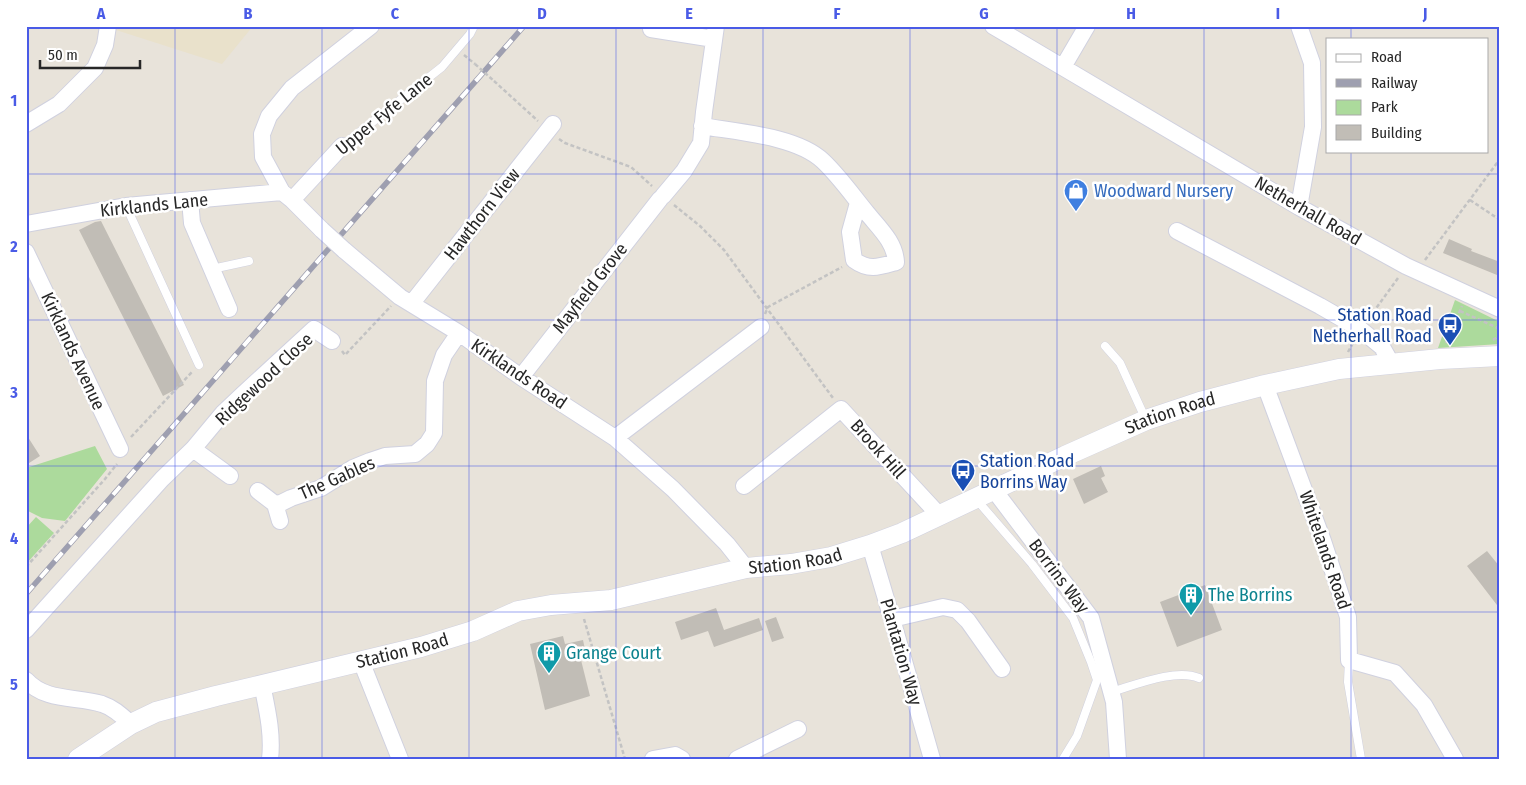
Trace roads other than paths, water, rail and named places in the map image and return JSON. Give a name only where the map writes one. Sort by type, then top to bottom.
[{"type":"street","points":[[26,124],[59,104],[95,68],[105,45],[108,26]]},
{"type":"street","name":"Kirklands Road","points":[[371,26],[292,88],[269,116],[262,134],[263,157],[287,196],[344,250],[406,300],[459,333],[521,377],[615,438],[673,489],[727,544],[746,568]]},
{"type":"street","name":"Netherhall Road","points":[[993,26],[1299,207],[1411,269],[1467,293],[1500,310]]},
{"type":"street","points":[[1063,67],[1087,26]]},
{"type":"street","points":[[1299,26],[1312,63],[1313,127],[1299,207]]},
{"type":"street","points":[[651,30],[715,33]]},
{"type":"street","name":"Mayfield Grove","points":[[521,377],[661,197],[684,171],[701,143],[715,33]]},
{"type":"street","name":"Hawthorn View","points":[[406,300],[551,126]]},
{"type":"street","points":[[702,126],[788,142],[805,148],[822,160],[889,240],[901,262],[879,267],[863,267],[854,260],[850,232],[858,203]]},
{"type":"street","name":"Upper Fyfe Lane","points":[[287,196],[342,146]]},
{"type":"street","name":"Kirklands Lane","points":[[26,224],[126,206],[190,200],[287,196]]},
{"type":"street","points":[[190,200],[192,223],[229,309]]},
{"type":"street","points":[[1177,231],[1360,329],[1382,347],[1391,363]]},
{"type":"street","name":"Kirklands Avenue","points":[[26,252],[120,449]]},
{"type":"street","points":[[615,438],[761,328]]},
{"type":"street","name":"Ridgewood Close","points":[[26,630],[162,479],[193,449],[242,395],[314,329],[332,341]]},
{"type":"street","name":"The Gables","points":[[275,504],[321,488],[353,468],[370,461],[385,456],[415,454],[427,444],[434,432],[435,381],[444,355],[459,333]]},
{"type":"street","name":"Station Road","points":[[82,756],[131,724],[156,712],[262,684],[421,647],[473,631],[518,611],[551,605],[612,600],[746,568],[791,564],[831,557],[870,545],[902,533],[1146,420],[1200,402],[1265,385],[1339,369],[1440,359],[1500,356]]},
{"type":"street","name":"Whitelands Road","points":[[1265,385],[1323,540],[1348,617],[1349,660]]},
{"type":"street","name":"Brook Hill","points":[[744,486],[841,408],[939,515]]},
{"type":"street","points":[[193,449],[230,476]]},
{"type":"street","name":"Borrins Way","points":[[994,490],[1091,618],[1114,702],[1118,759]]},
{"type":"street","points":[[258,491],[275,504],[280,521]]},
{"type":"street","name":"Plantation Way","points":[[870,545],[932,759]]},
{"type":"street","points":[[892,619],[943,607],[957,610],[968,621],[1002,669]]},
{"type":"street","points":[[1349,660],[1395,673],[1424,704],[1455,759]]},
{"type":"street","points":[[361,661],[400,759]]},
{"type":"street","points":[[262,684],[272,744],[270,759]]},
{"type":"street","points":[[30,688],[55,696],[102,704],[117,712],[131,724]]},
{"type":"street","points":[[737,759],[798,728]]},
{"type":"street","points":[[653,759],[675,755],[682,759]]},
{"type":"lane","name":"Upper Fyfe Lane","points":[[342,146],[442,67],[470,34],[474,26]]},
{"type":"lane","points":[[126,206],[199,365]]},
{"type":"lane","points":[[212,269],[249,261]]},
{"type":"lane","points":[[1105,346],[1120,364],[1146,420]]},
{"type":"lane","points":[[976,499],[1032,564],[1073,618],[1091,662],[1097,680],[1077,736],[1063,759]]},
{"type":"lane","points":[[1349,660],[1348,682],[1361,759]]},
{"type":"lane","points":[[1111,692],[1166,676],[1190,674],[1199,678]]},
{"type":"railway","points":[[26,594],[524,26]]},
{"type":"place","name":"Woodward Nursery","points":[[1076,212]]},
{"type":"place","name":"Station Road Netherhall Road","points":[[1450,346]]},
{"type":"place","name":"Station Road Borrins Way","points":[[963,492]]},
{"type":"place","name":"The Borrins","points":[[1191,616]]},
{"type":"place","name":"Grange Court","points":[[549,674]]}]
